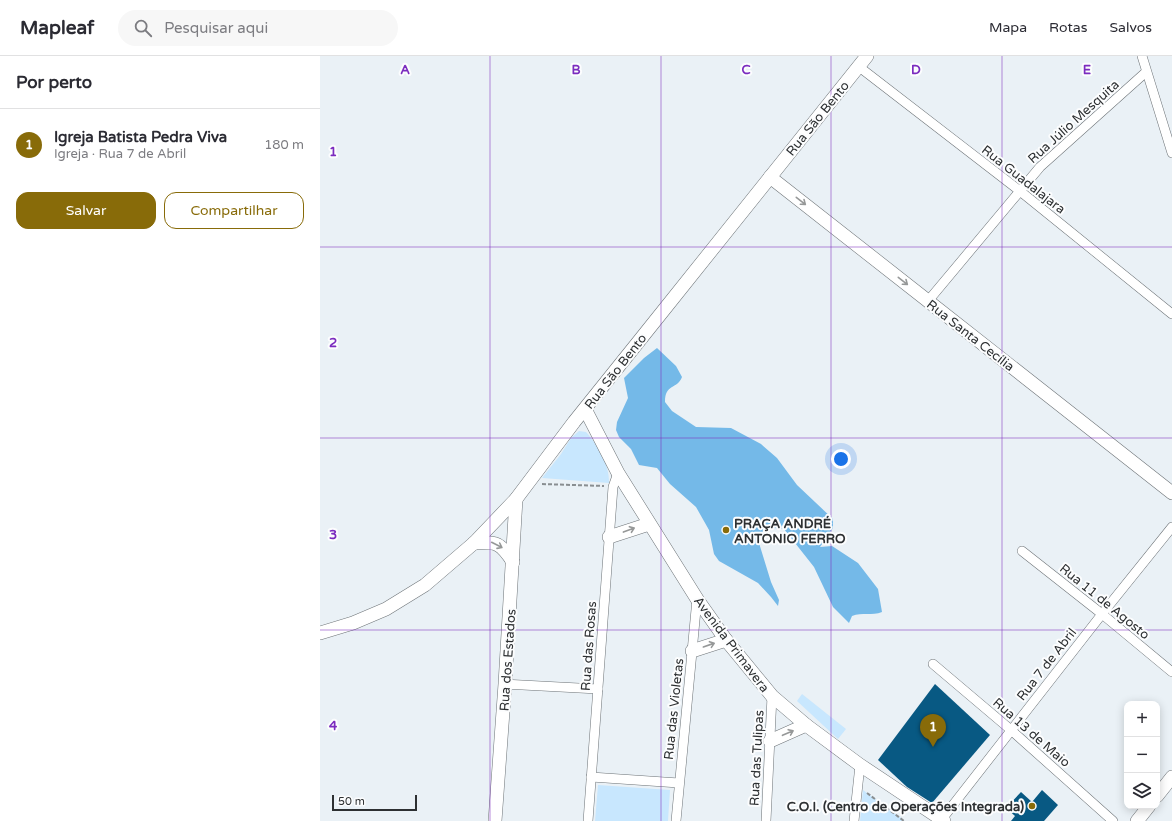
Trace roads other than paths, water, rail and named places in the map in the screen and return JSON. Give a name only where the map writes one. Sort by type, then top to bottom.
[{"type":"street","name":"Rua São Bento","points":[[320,633],[353,623],[386,609],[425,585],[474,543],[516,499],[585,409],[867,56]]},
{"type":"street","points":[[1142,56],[1172,153]]},
{"type":"street","name":"Rua Guadalajara","points":[[858,66],[1020,190],[1172,314]]},
{"type":"street","name":"Rua Júlio Mesquita","points":[[928,301],[1040,167],[1146,72]]},
{"type":"street","name":"Rua Santa Cecília","points":[[770,177],[1172,493]]},
{"type":"street","name":"Avenida Primavera","points":[[585,409],[618,473],[697,599],[726,640],[772,696],[806,725],[860,765],[943,820]]},
{"type":"street","name":"Rua das Rosas","points":[[588,821],[613,487],[618,473]]},
{"type":"street","name":"Rua dos Estados","points":[[495,821],[516,499]]},
{"type":"street","points":[[609,537],[649,524]]},
{"type":"street","name":"Rua 7 de Abril","points":[[943,820],[1011,730],[1172,527]]},
{"type":"street","points":[[474,543],[492,542],[498,544],[504,549],[513,562]]},
{"type":"street","name":"Rua 11 de Agosto","points":[[1022,551],[1172,672]]},
{"type":"street","name":"Rua das Violetas","points":[[676,821],[697,599]]},
{"type":"street","points":[[692,651],[726,640]]},
{"type":"street","name":"Rua 13 de Maio","points":[[933,664],[1011,730],[1114,821]]},
{"type":"street","points":[[505,684],[598,689]]},
{"type":"street","name":"Rua das Tulipas","points":[[766,821],[772,696]]},
{"type":"street","points":[[770,741],[806,725]]},
{"type":"street","points":[[854,821],[860,765]]},
{"type":"street","points":[[591,777],[679,783]]},
{"type":"street","points":[[1160,792],[1172,777]]},
{"type":"street","points":[[1137,821],[1147,809]]},
{"type":"place","name":"PRAÇA ANDRÉ ANTONIO FERRO","points":[[726,530]]},
{"type":"place","name":"Igreja Batista Pedra Viva","points":[[933,747]]},
{"type":"place","name":"C.O.I. (Centro de Operações Integrada)","points":[[1032,806]]}]
